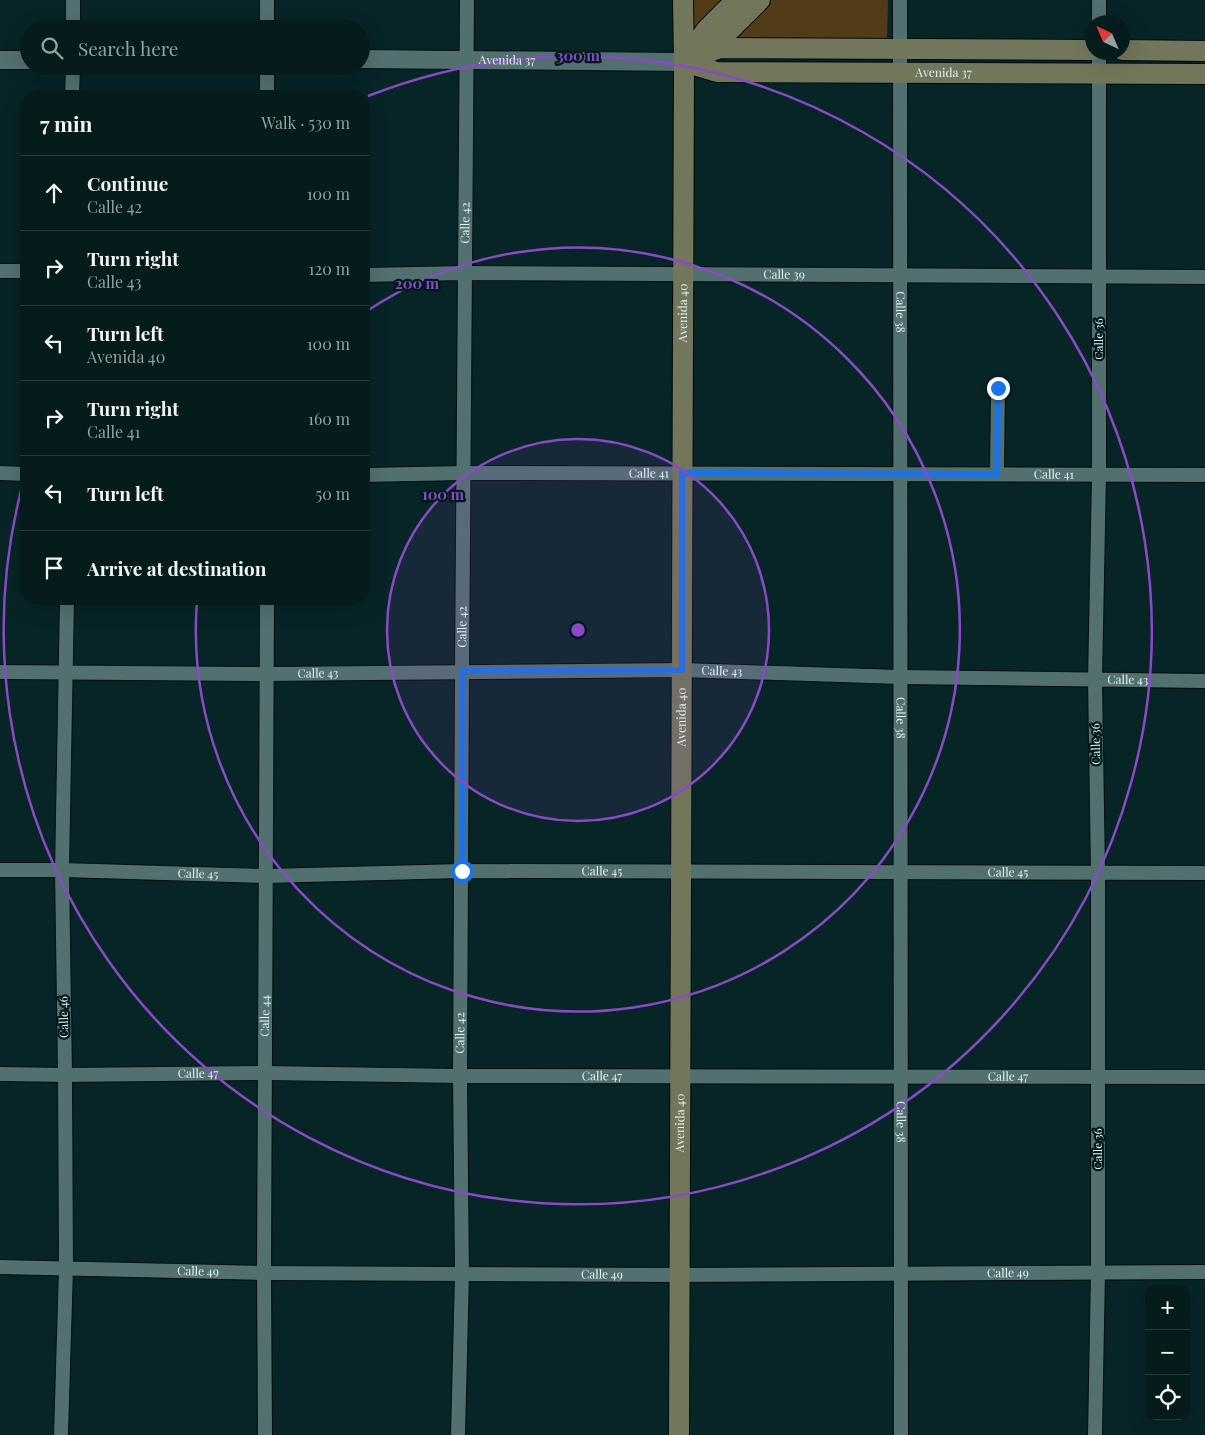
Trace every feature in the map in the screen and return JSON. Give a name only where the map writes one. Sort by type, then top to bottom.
[{"type":"main road","name":"Avenida 40","points":[[679,1435],[683,0]]},
{"type":"main road","points":[[684,62],[706,30],[736,0]]},
{"type":"main road","points":[[684,62],[718,42],[760,0]]},
{"type":"main road","name":"Avenida 37","points":[[684,62],[720,48],[1085,50]]},
{"type":"main road","points":[[1130,50],[1205,51]]},
{"type":"main road","name":"Avenida 37","points":[[684,62],[717,72],[1205,74]]},
{"type":"street","points":[[73,0],[73,20]]},
{"type":"street","points":[[267,0],[267,20]]},
{"type":"street","name":"Calle 42","points":[[458,1435],[462,1274],[460,1076],[467,0]]},
{"type":"street","name":"Calle 38","points":[[900,0],[901,1435]]},
{"type":"street","points":[[1099,0],[1099,15]]},
{"type":"street","name":"Avenida 37","points":[[370,59],[684,62]]},
{"type":"street","points":[[0,60],[20,60]]},
{"type":"street","name":"Calle 36","points":[[1095,1435],[1098,1271],[1098,873],[1095,680],[1099,475],[1099,60]]},
{"type":"street","points":[[72,90],[73,75]]},
{"type":"street","points":[[267,75],[267,90]]},
{"type":"street","points":[[0,271],[20,271]]},
{"type":"street","name":"Calle 39","points":[[370,275],[465,273],[1205,277]]},
{"type":"street","points":[[997,474],[998,388]]},
{"type":"street","points":[[0,473],[20,474]]},
{"type":"street","name":"Calle 41","points":[[370,475],[682,473],[1205,475]]},
{"type":"street","name":"Calle 46","points":[[61,1435],[66,1268],[66,1075],[62,870],[67,605]]},
{"type":"street","name":"Calle 44","points":[[265,1435],[267,605]]},
{"type":"street","name":"Calle 43","points":[[0,672],[65,674],[266,674],[682,670],[900,677],[1205,681]]},
{"type":"street","name":"Calle 45","points":[[0,870],[266,876],[462,871],[1205,873]]},
{"type":"street","name":"Calle 47","points":[[0,1074],[265,1073],[680,1077],[1205,1077]]},
{"type":"street","name":"Calle 49","points":[[0,1267],[264,1273],[680,1275],[1098,1271],[1205,1272]]},
{"type":"shaded area","points":[[693,0],[725,0],[693,31]]},
{"type":"shaded area","points":[[771,0],[888,0],[887,41],[732,39]]},
{"type":"route","points":[[462,871],[462,671],[682,670],[682,473],[997,474],[998,388]]}]
